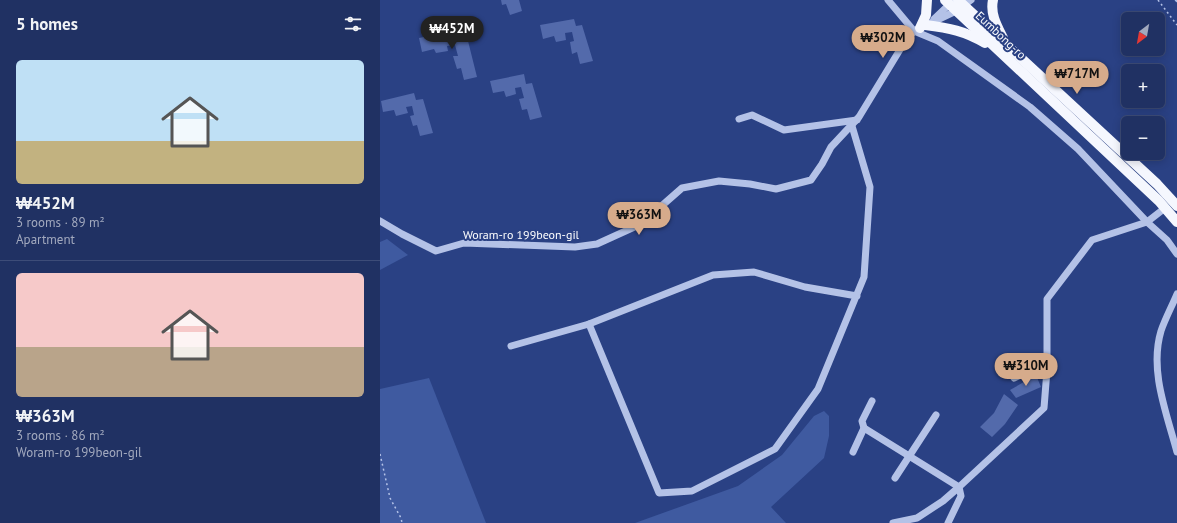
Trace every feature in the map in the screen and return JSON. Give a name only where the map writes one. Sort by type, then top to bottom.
[{"type":"main road","points":[[927,0],[926,15],[922,27],[955,29],[1003,48]]},
{"type":"main road","points":[[993,0],[992,4],[994,18],[1003,48]]},
{"type":"main road","name":"Eumbong-ro","points":[[957,3],[1159,201],[1177,222]]},
{"type":"main road","name":"Eumbong-ro","points":[[1003,48],[1157,184],[1177,206]]},
{"type":"street","points":[[888,0],[938,40],[1030,107],[1078,149],[1167,240],[1177,254]]},
{"type":"street","name":"Woram-ro 199beon-gil","points":[[380,221],[436,251],[464,243],[575,247],[597,244],[641,224],[682,188],[719,181],[750,184],[776,189],[811,180],[831,147],[858,118],[904,43],[922,27],[957,3]]},
{"type":"street","points":[[739,119],[752,115],[784,130],[858,118]]},
{"type":"street","points":[[589,324],[659,493],[692,491],[775,449],[818,389],[864,278],[870,187],[852,126]]},
{"type":"street","points":[[893,523],[917,518],[943,501],[1044,408],[1047,362],[1047,298],[1092,240],[1148,222],[1165,208]]},
{"type":"street","points":[[511,346],[589,324],[713,275],[754,272],[805,287],[857,296]]},
{"type":"street","points":[[1177,294],[1161,331],[1158,348],[1160,387],[1177,452]]},
{"type":"street","points":[[1014,378],[1047,362]]},
{"type":"street","points":[[853,452],[864,428],[862,421],[872,401]]},
{"type":"street","points":[[895,478],[936,415]]},
{"type":"street","points":[[864,428],[959,487],[961,496],[948,523]]},
{"type":"path","points":[[1158,0],[1177,25]]},
{"type":"path","points":[[380,454],[390,498],[401,518],[402,523]]},
{"type":"shaded area","points":[[387,239],[408,255],[380,270],[380,242]]},
{"type":"shaded area","points":[[429,378],[486,523],[380,523],[380,389]]},
{"type":"shaded area","points":[[824,411],[829,416],[829,436],[824,458],[771,507],[786,523],[635,523],[738,486],[782,455],[814,416]]},
{"type":"building","points":[[501,0],[519,0],[522,11],[510,15],[506,4],[502,5]]},
{"type":"building","points":[[574,19],[576,26],[582,25],[593,61],[580,64],[577,52],[572,54],[570,42],[574,41],[572,32],[565,33],[566,40],[556,42],[554,36],[543,39],[540,25]]},
{"type":"building","points":[[458,30],[460,38],[467,37],[477,77],[464,80],[461,68],[457,69],[453,56],[458,56],[455,45],[447,46],[448,51],[436,53],[434,49],[422,52],[419,38]]},
{"type":"building","points":[[524,74],[526,84],[532,83],[542,117],[530,120],[527,109],[522,110],[519,99],[524,98],[521,87],[515,88],[516,94],[506,97],[504,91],[493,93],[490,81]]},
{"type":"building","points":[[414,93],[416,100],[423,99],[433,133],[420,136],[417,125],[413,126],[410,116],[414,115],[412,106],[406,107],[408,113],[396,116],[394,110],[383,112],[381,101]]},
{"type":"building","points":[[1036,375],[1041,387],[1016,398],[1010,390]]},
{"type":"building","points":[[1004,394],[1018,405],[1005,424],[992,437],[980,427],[994,413]]}]
